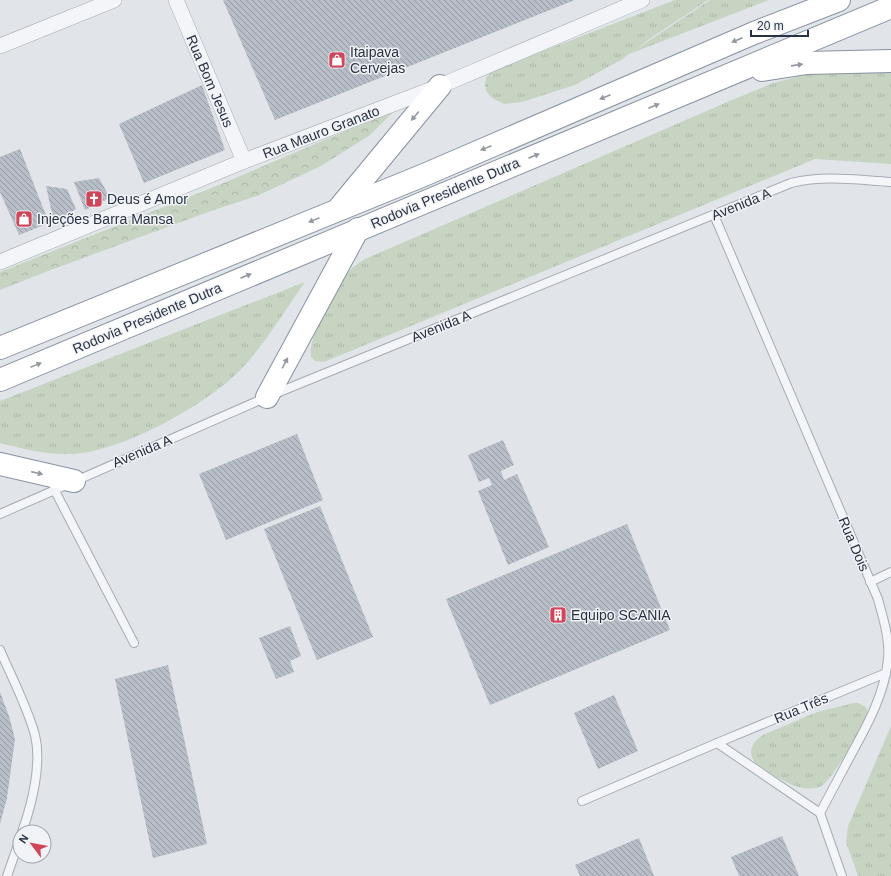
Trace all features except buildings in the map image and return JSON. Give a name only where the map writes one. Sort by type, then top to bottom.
[{"type":"highway","name":"Rodovia Presidente Dutra","points":[[5,345],[338,210],[521,134],[754,33],[839,0]]},
{"type":"highway","name":"Rodovia Presidente Dutra","points":[[0,380],[891,7]]},
{"type":"highway","points":[[731,74],[807,63],[891,61]]},
{"type":"highway","points":[[338,210],[440,86]]},
{"type":"highway","points":[[267,397],[358,229]]},
{"type":"highway","points":[[0,464],[64,485]]},
{"type":"street","points":[[0,46],[114,0]]},
{"type":"street","name":"Rua Bom Jesus","points":[[176,0],[244,161]]},
{"type":"street","name":"Rua Mauro Granato","points":[[0,262],[244,161],[440,86],[642,0]]},
{"type":"lane","name":"Avenida A","points":[[0,514],[267,397],[791,183],[809,179],[831,178],[891,182]]},
{"type":"lane","name":"Rua Dois","points":[[714,215],[880,606],[887,640],[888,658],[881,691],[866,728],[820,813]]},
{"type":"lane","points":[[64,485],[134,644]]},
{"type":"lane","points":[[870,582],[891,572]]},
{"type":"lane","points":[[0,650],[29,715],[35,736],[37,755],[36,772],[30,807],[25,824]]},
{"type":"lane","name":"Rua Três","points":[[582,801],[717,742],[886,672]]},
{"type":"lane","points":[[717,742],[820,813],[842,876]]},
{"type":"lane","points":[[7,876],[12,862]]},
{"type":"green space","points":[[675,0],[708,0],[635,50],[710,0],[769,0],[629,54],[621,60],[575,85],[522,102],[504,104],[492,98],[486,91],[486,78],[491,71]]},
{"type":"green space","points":[[891,70],[891,164],[815,159],[324,362],[315,361],[311,357],[311,348],[314,337],[332,297],[352,268],[365,259],[773,83],[812,73]]},
{"type":"green space","points":[[393,112],[370,135],[321,166],[257,196],[211,211],[0,290],[0,272],[219,185]]},
{"type":"green space","points":[[305,282],[268,336],[244,366],[210,395],[188,410],[164,423],[115,445],[72,454],[45,453],[0,443],[0,401]]},
{"type":"green space","points":[[858,703],[866,707],[867,716],[865,722],[841,761],[825,783],[821,786],[817,788],[807,788],[792,785],[776,777],[756,764],[753,760],[751,752],[753,745],[763,735],[817,712]]},
{"type":"green space","points":[[891,726],[891,876],[858,876],[846,842],[848,826]]},
{"type":"place","name":"Itaipava Cervejas","points":[[337,60]]},
{"type":"place","name":"Deus é Amor","points":[[94,199]]},
{"type":"place","name":"Injeções Barra Mansa","points":[[24,219]]},
{"type":"place","name":"Equipo SCANIA","points":[[558,615]]}]
